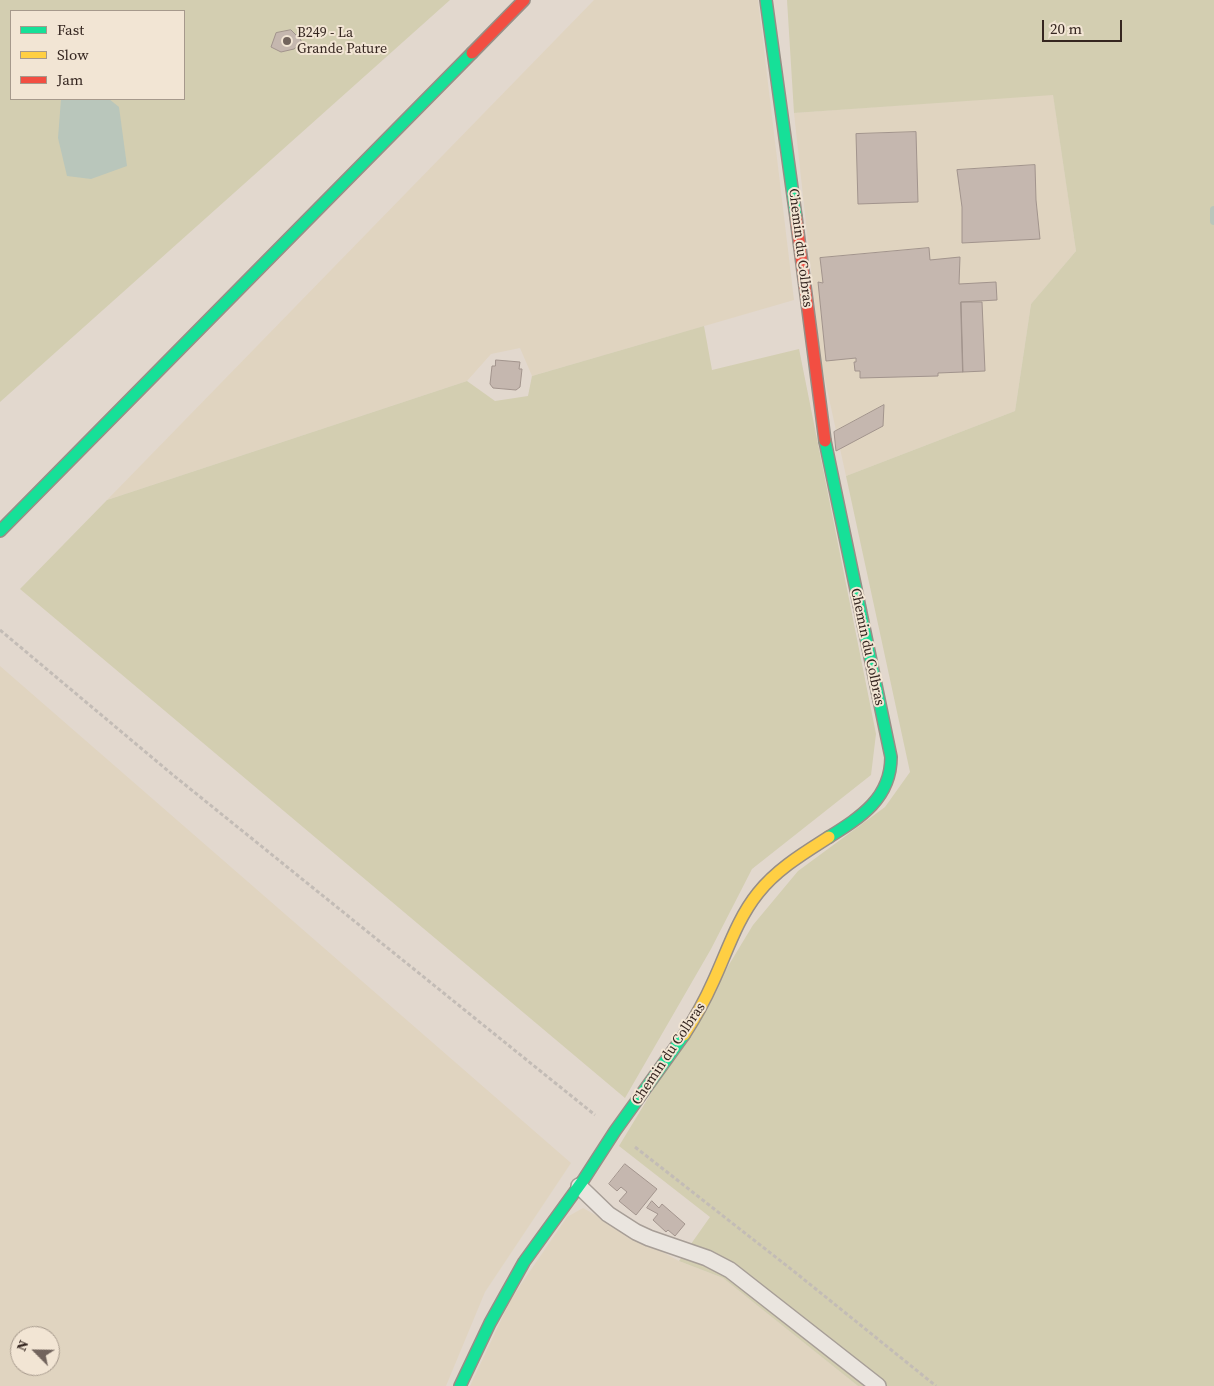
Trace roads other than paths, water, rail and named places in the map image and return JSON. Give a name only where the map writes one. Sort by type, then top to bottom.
[{"type":"street","points":[[0,531],[524,0]]},
{"type":"street","name":"Chemin du Colbras","points":[[460,1386],[495,1311],[510,1284],[615,1131],[670,1056],[693,1020],[705,999],[739,922],[758,893],[782,869],[799,856],[857,819],[871,807],[886,786],[890,768],[889,746],[825,441],[766,0]]},
{"type":"lane","points":[[579,1186],[608,1214],[636,1232],[707,1258],[730,1270],[878,1386]]},
{"type":"waterway","points":[[1214,210],[1214,221]]},
{"type":"place","name":"B249 - La Grande Pature","points":[[287,41]]}]
